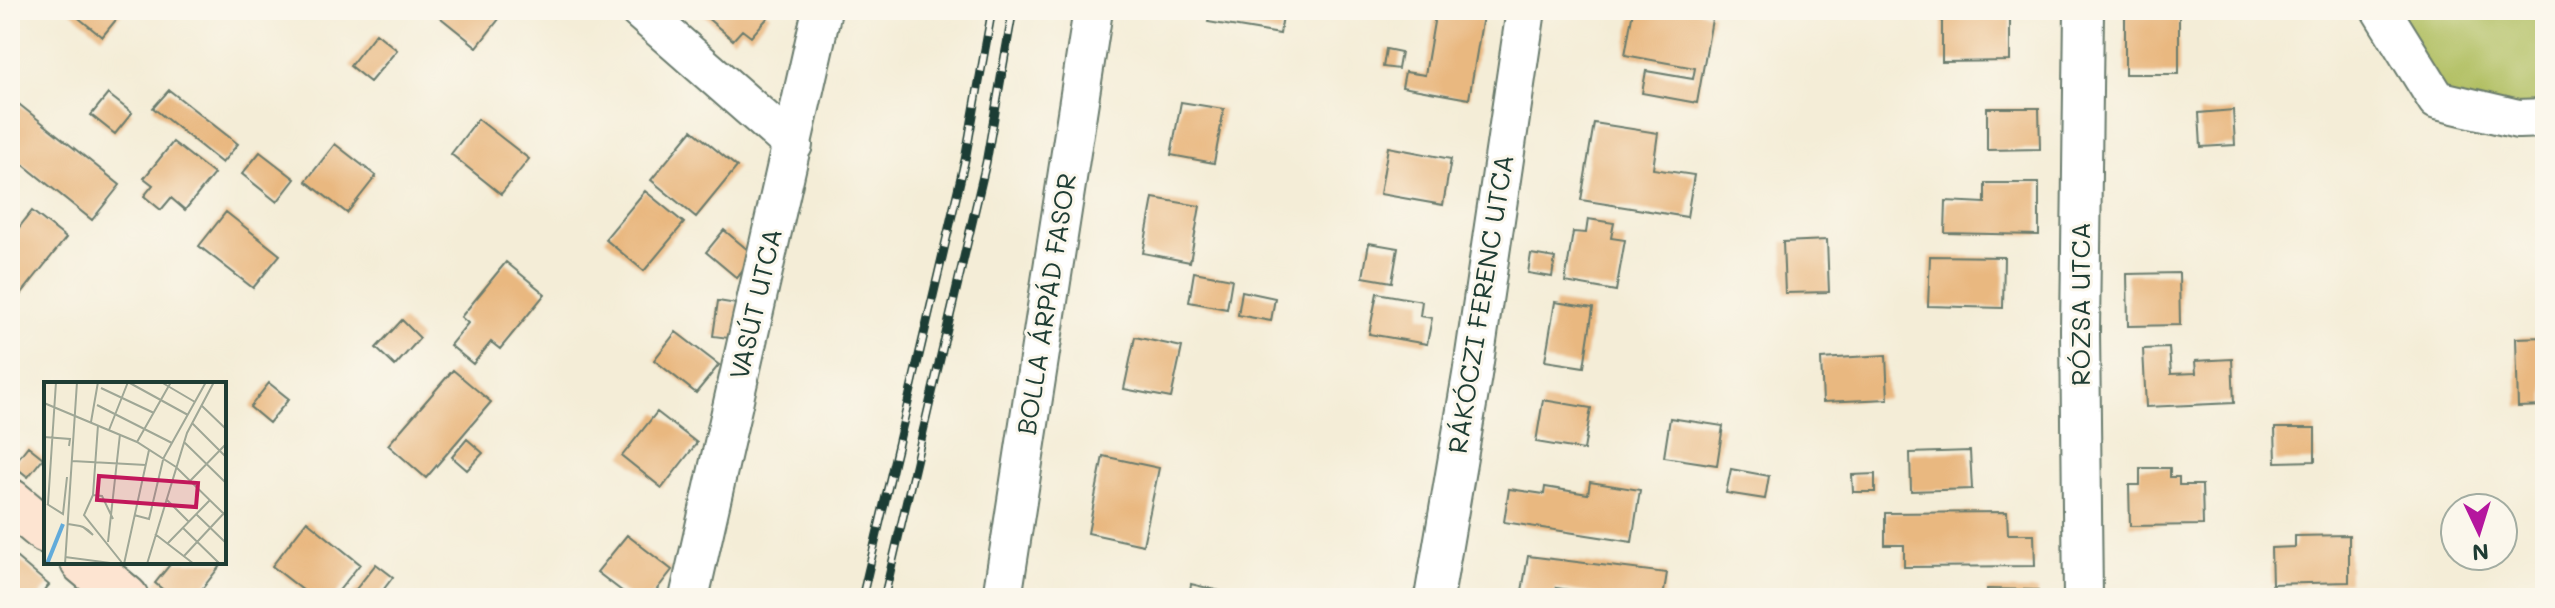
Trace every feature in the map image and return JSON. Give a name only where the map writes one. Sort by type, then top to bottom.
[{"type":"street","points":[[639,10],[793,145]]},
{"type":"street","name":"VASÚT UTCA","points":[[689,598],[822,10]]},
{"type":"street","name":"BOLLA ÁRPÁD FASOR","points":[[1002,598],[1093,10]]},
{"type":"street","name":"RÁKÓCZI FERENC UTCA","points":[[1434,598],[1472,375],[1526,10]]},
{"type":"street","name":"RÓZSA UTCA","points":[[2083,598],[2080,331],[2084,10]]},
{"type":"street","points":[[2381,10],[2437,100],[2518,119],[2545,118]]},
{"type":"street","points":[[10,501],[44,529]]},
{"type":"street","points":[[85,564],[126,598]]},
{"type":"green space","points":[[2381,10],[2545,10],[2545,118],[2437,100]]},
{"type":"building","points":[[69,10],[124,10],[102,37]]},
{"type":"building","points":[[431,10],[506,10],[477,47]]},
{"type":"building","points":[[698,10],[764,10],[770,15],[751,37],[742,30],[733,40]]},
{"type":"building","points":[[1211,10],[1284,10],[1280,34],[1208,22]]},
{"type":"building","points":[[1436,10],[1483,16],[1469,99],[1402,87],[1405,72],[1425,75]]},
{"type":"building","points":[[1633,10],[1694,10],[1713,14],[1697,103],[1642,93],[1646,71],[1693,79],[1695,68],[1625,55]]},
{"type":"building","points":[[2125,13],[2179,13],[2179,74],[2125,74]]},
{"type":"building","points":[[1942,19],[2010,19],[2010,61],[1942,62]]},
{"type":"building","points":[[376,33],[397,50],[370,82],[350,66]]},
{"type":"building","points":[[1386,49],[1401,52],[1398,69],[1383,67]]},
{"type":"building","points":[[169,90],[238,144],[222,163],[153,108]]},
{"type":"building","points":[[108,94],[132,113],[115,134],[91,115]]},
{"type":"building","points":[[10,97],[120,185],[92,220],[10,154]]},
{"type":"building","points":[[1181,102],[1224,109],[1214,163],[1171,155]]},
{"type":"building","points":[[1987,108],[2039,108],[2040,149],[1987,150]]},
{"type":"building","points":[[2233,110],[2235,145],[2201,147],[2199,113]]},
{"type":"building","points":[[478,119],[529,159],[501,194],[451,154]]},
{"type":"building","points":[[1594,123],[1658,133],[1653,169],[1694,175],[1687,217],[1581,200]]},
{"type":"building","points":[[692,130],[737,167],[696,217],[651,180]]},
{"type":"building","points":[[173,142],[214,174],[185,210],[171,198],[161,210],[144,196],[153,185],[144,178]]},
{"type":"building","points":[[335,144],[376,176],[347,213],[306,181]]},
{"type":"building","points":[[1388,147],[1451,159],[1443,205],[1380,194]]},
{"type":"building","points":[[260,152],[295,179],[277,202],[242,174]]},
{"type":"building","points":[[2541,156],[2545,156],[2545,206],[2542,206]]},
{"type":"building","points":[[1985,183],[2039,183],[2039,235],[1945,233],[1946,201],[1985,203]]},
{"type":"building","points":[[645,191],[684,223],[644,271],[605,239]]},
{"type":"building","points":[[1153,198],[1200,206],[1190,262],[1143,253]]},
{"type":"building","points":[[32,211],[66,238],[10,308],[10,239]]},
{"type":"building","points":[[226,212],[280,255],[253,288],[199,246]]},
{"type":"building","points":[[1588,219],[1614,223],[1611,238],[1625,240],[1616,291],[1565,282],[1573,232],[1586,233]]},
{"type":"building","points":[[724,230],[755,256],[737,278],[706,252]]},
{"type":"building","points":[[1827,240],[1829,292],[1785,293],[1783,242]]},
{"type":"building","points":[[1369,243],[1398,248],[1392,282],[1363,277]]},
{"type":"building","points":[[1531,254],[1555,258],[1552,277],[1528,273]]},
{"type":"building","points":[[1930,256],[2004,257],[2003,308],[1928,306]]},
{"type":"building","points":[[506,262],[545,294],[500,349],[491,342],[473,364],[450,345],[468,323],[461,317]]},
{"type":"building","points":[[1194,272],[1232,279],[1227,309],[1189,302]]},
{"type":"building","points":[[2179,273],[2180,325],[2128,326],[2127,274]]},
{"type":"building","points":[[1242,291],[1275,298],[1271,321],[1238,315]]},
{"type":"building","points":[[1377,293],[1422,301],[1420,316],[1432,318],[1427,344],[1369,334]]},
{"type":"building","points":[[718,301],[749,306],[744,340],[713,336]]},
{"type":"building","points":[[1555,302],[1593,308],[1584,367],[1545,361]]},
{"type":"building","points":[[402,320],[420,338],[395,366],[376,348]]},
{"type":"building","points":[[676,332],[719,365],[696,393],[654,360]]},
{"type":"building","points":[[1135,337],[1182,347],[1171,398],[1124,389]]},
{"type":"building","points":[[2545,337],[2545,406],[2518,407],[2516,338]]},
{"type":"building","points":[[2169,348],[2171,374],[2196,373],[2195,361],[2232,359],[2234,403],[2146,407],[2143,349]]},
{"type":"building","points":[[1886,355],[1888,399],[1823,402],[1821,359]]},
{"type":"building","points":[[453,370],[491,402],[426,478],[388,445]]},
{"type":"building","points":[[269,383],[289,399],[269,423],[250,407]]},
{"type":"building","points":[[1543,400],[1591,408],[1584,450],[1536,442]]},
{"type":"building","points":[[657,412],[697,443],[662,488],[622,456]]},
{"type":"building","points":[[1670,418],[1723,426],[1717,465],[1664,457]]},
{"type":"building","points":[[2275,428],[2315,428],[2315,461],[2276,462]]},
{"type":"building","points":[[467,439],[483,453],[467,470],[452,457]]},
{"type":"building","points":[[28,446],[43,458],[28,477],[13,465]]},
{"type":"building","points":[[1970,451],[1972,489],[1911,491],[1910,453]]},
{"type":"building","points":[[1103,456],[1159,468],[1143,545],[1088,533]]},
{"type":"building","points":[[2140,468],[2170,468],[2170,477],[2179,477],[2179,485],[2202,485],[2203,525],[2130,526],[2129,485],[2140,485]]},
{"type":"building","points":[[1731,469],[1769,476],[1765,499],[1726,493]]},
{"type":"building","points":[[1875,474],[1875,492],[1853,492],[1852,475]]},
{"type":"building","points":[[1590,482],[1640,490],[1632,542],[1504,522],[1509,489],[1544,494],[1545,487],[1588,494]]},
{"type":"building","points":[[2007,512],[2008,534],[2034,534],[2035,566],[1904,567],[1904,545],[1885,545],[1885,513]]},
{"type":"building","points":[[307,521],[360,564],[333,598],[313,598],[272,566]]},
{"type":"building","points":[[627,535],[672,570],[650,598],[631,598],[597,572]]},
{"type":"building","points":[[2349,535],[2349,582],[2272,584],[2271,548],[2295,547],[2295,536]]},
{"type":"building","points":[[10,552],[49,585],[38,598],[10,598]]},
{"type":"building","points":[[1528,556],[1667,573],[1663,598],[1599,598],[1600,595],[1556,588],[1555,598],[1521,597]]},
{"type":"building","points":[[170,564],[221,564],[195,598],[173,598],[155,583]]},
{"type":"building","points":[[376,564],[393,577],[377,598],[349,598]]},
{"type":"building","points":[[1191,584],[1220,591],[1219,598],[1189,598]]},
{"type":"building","points":[[1987,589],[2038,590],[2038,598],[1987,598]]},
{"type":"railway","points":[[862,598],[965,160],[992,10]]},
{"type":"railway","points":[[884,598],[986,163],[1013,10]]}]
